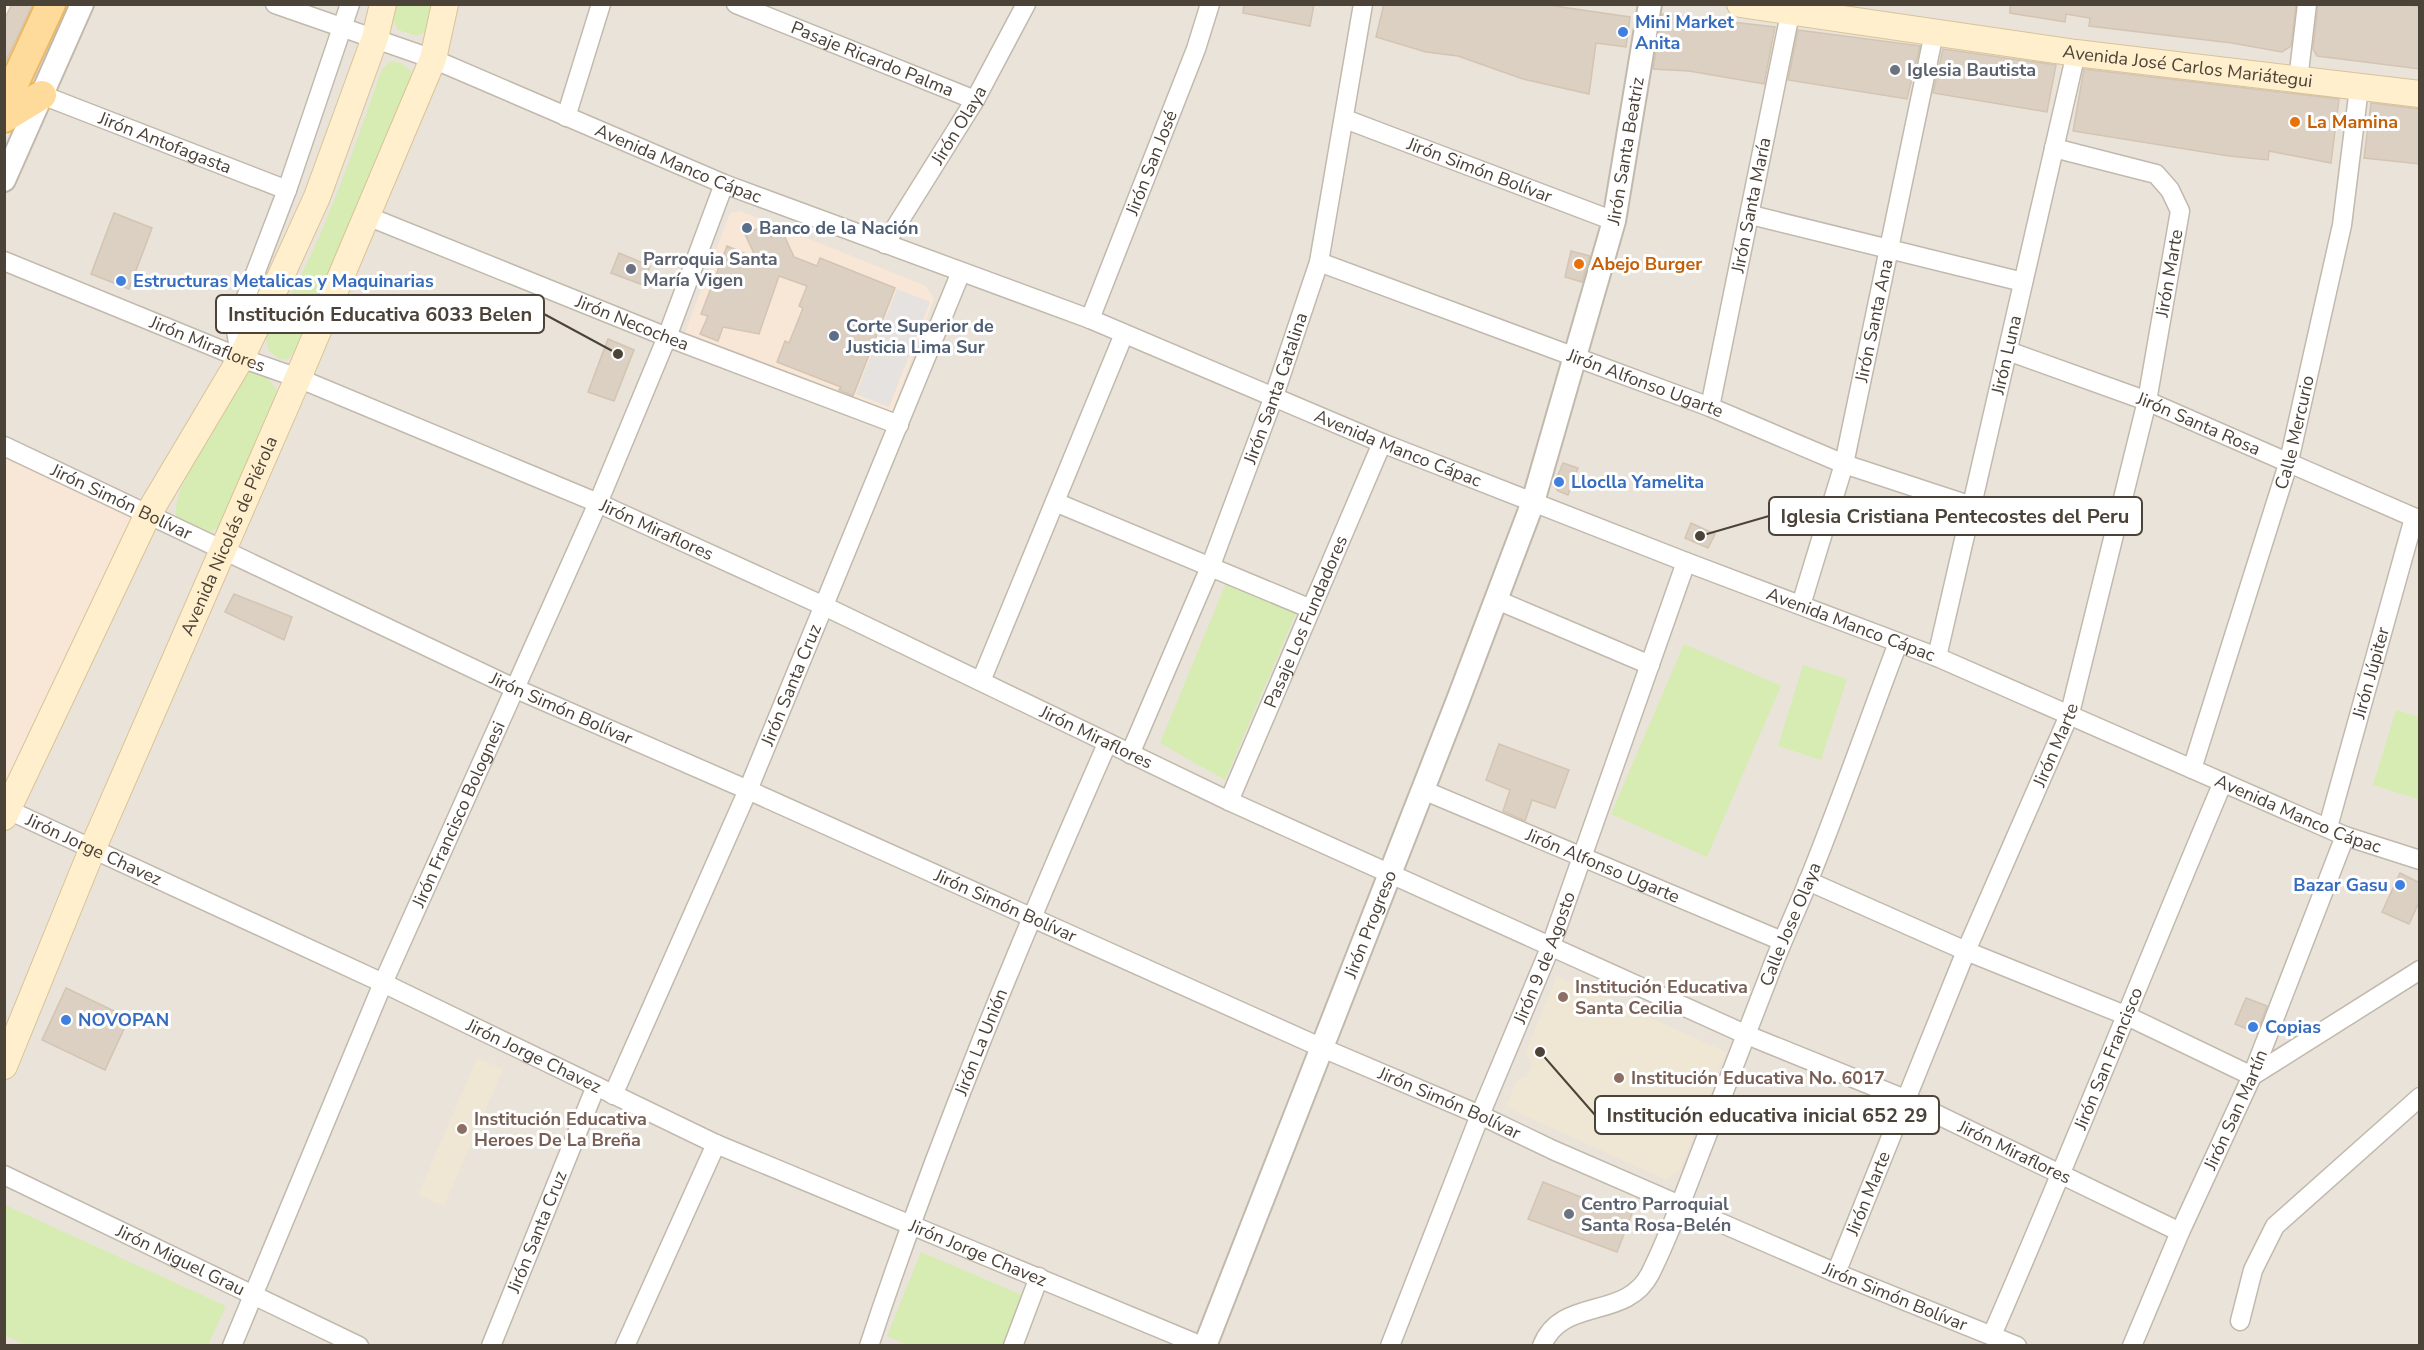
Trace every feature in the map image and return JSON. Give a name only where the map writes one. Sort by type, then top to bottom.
[{"type":"main road","points":[[4,105],[51,4]]},
{"type":"main road","points":[[6,812],[147,516],[241,358],[317,197],[375,39],[383,4]]},
{"type":"main road","name":"Avenida Nicolás de Piérola","points":[[4,1066],[92,850],[298,378],[433,59],[445,4]]},
{"type":"main road","name":"Avenida José Carlos Mariátegui","points":[[1740,4],[1792,7],[1934,33],[2076,53],[2359,88],[2420,93]]},
{"type":"main road","points":[[4,118],[42,95]]},
{"type":"street","points":[[4,180],[82,4]]},
{"type":"street","name":"Avenida Manco Cápac","points":[[275,4],[344,30],[433,59],[724,184],[1090,319],[1273,399],[1382,443],[1686,562],[1938,657],[2345,836],[2420,860]]},
{"type":"street","points":[[241,358],[235,326],[287,190],[344,30],[350,4]]},
{"type":"street","points":[[566,117],[601,4]]},
{"type":"street","name":"Pasaje Ricardo Palma","points":[[736,4],[975,100]]},
{"type":"street","name":"Jirón Olaya","points":[[885,244],[975,100],[1026,4]]},
{"type":"street","name":"Jirón San José","points":[[1090,319],[1196,49],[1210,4]]},
{"type":"street","name":"Jirón Santa Catalina","points":[[1130,754],[1211,565],[1273,399],[1319,262],[1363,4]]},
{"type":"street","name":"Jirón Santa Beatriz","points":[[1533,502],[1614,220],[1650,4]]},
{"type":"street","points":[[2298,80],[2307,4]]},
{"type":"street","name":"Jirón Santa María","points":[[1710,407],[1792,7]]},
{"type":"street","name":"Jirón Santa Ana","points":[[1801,605],[1844,464],[1934,33]]},
{"type":"street","name":"Jirón Luna","points":[[1938,657],[2076,53]]},
{"type":"street","name":"Calle Mercurio","points":[[2192,769],[2289,461],[2342,225],[2359,88]]},
{"type":"street","name":"Jirón Antofagasta","points":[[42,95],[287,190]]},
{"type":"street","name":"Jirón Simón Bolívar","points":[[1345,119],[1614,220]]},
{"type":"street","name":"Jirón Marte","points":[[1836,1273],[1966,951],[2070,714],[2147,401],[2180,212],[2170,190],[2156,174],[2054,148]]},
{"type":"street","name":"Jirón Francisco Bolognesi","points":[[232,1346],[383,983],[598,503],[667,337],[724,184]]},
{"type":"street","points":[[1751,215],[2023,282]]},
{"type":"street","name":"Jirón Necochea","points":[[366,216],[667,337],[899,425]]},
{"type":"street","name":"Jirón Miraflores","points":[[4,261],[241,358],[298,378],[598,503],[824,606],[1229,801],[1550,948],[1747,1035],[1905,1099],[2061,1177],[2180,1232]]},
{"type":"street","name":"Jirón Alfonso Ugarte","points":[[1319,262],[1710,407],[1844,464],[1972,506]]},
{"type":"street","name":"Jirón Santa Cruz","points":[[614,1095],[748,790],[961,272]]},
{"type":"street","points":[[981,681],[1124,334]]},
{"type":"street","name":"Jirón Santa Rosa","points":[[2008,351],[2147,401],[2289,461],[2417,519]]},
{"type":"street","name":"Pasaje Los Fundadores","points":[[1229,801],[1382,443]]},
{"type":"street","name":"Jirón Simón Bolívar","points":[[4,446],[147,516],[223,549],[514,688],[1031,916],[1320,1047],[1480,1115],[1553,1150],[1836,1273],[2017,1346]]},
{"type":"street","points":[[1055,502],[1211,565],[1311,609]]},
{"type":"street","name":"Jirón Progreso","points":[[1204,1346],[1423,790],[1533,502]]},
{"type":"street","name":"Jirón Júpiter","points":[[2328,827],[2417,519]]},
{"type":"street","name":"Jirón 9 de Agosto","points":[[1390,1346],[1480,1115],[1550,948],[1686,562]]},
{"type":"street","points":[[1497,600],[1650,665]]},
{"type":"street","name":"Calle Jose Olaya","points":[[1542,1346],[1548,1331],[1554,1325],[1574,1314],[1614,1304],[1641,1286],[1649,1276],[1680,1205],[1782,941],[1808,881],[1898,643]]},
{"type":"street","name":"Jirón La Unión","points":[[869,1346],[910,1222],[1031,916],[1107,744]]},
{"type":"street","name":"Jirón San Francisco","points":[[1992,1335],[2061,1177],[2125,1015],[2223,782]]},
{"type":"street","name":"Jirón Alfonso Ugarte","points":[[1423,790],[1782,941]]},
{"type":"street","name":"Jirón Jorge Chavez","points":[[6,812],[383,983],[716,1144],[910,1222],[1204,1346]]},
{"type":"street","name":"Jirón San Martín","points":[[2134,1344],[2180,1232],[2252,1076],[2345,836]]},
{"type":"street","points":[[1808,881],[1966,951],[2125,1015],[2252,1076],[2420,970]]},
{"type":"street","name":"Jirón Santa Cruz","points":[[490,1346],[597,1086]]},
{"type":"street","points":[[2240,1321],[2253,1270],[2275,1226],[2304,1197],[2420,1097]]},
{"type":"street","points":[[626,1346],[716,1144]]},
{"type":"street","name":"Jirón Miguel Grau","points":[[4,1175],[359,1346]]},
{"type":"street","points":[[1013,1346],[1039,1277]]},
{"type":"shaded area","points":[[66,5],[2419,5],[2419,1345],[5,1346],[5,139]]},
{"type":"shaded area","points":[[740,211],[926,286],[934,299],[892,412],[685,333],[730,213]]},
{"type":"shaded area","points":[[897,289],[930,302],[889,407],[856,394]]},
{"type":"shaded area","points":[[5,445],[140,500],[5,798]]},
{"type":"shaded area","name":"Institución Educativa No. 6017","points":[[1557,976],[1726,1052],[1680,1170],[1666,1180],[1506,1107],[1517,1080],[1527,1077],[1532,1064],[1526,1052]]},
{"type":"shaded area","name":"Institución Educativa Heroes De La Breña","points":[[477,1058],[503,1069],[444,1206],[418,1195]]},
{"type":"green space","points":[[396,5],[435,5],[426,31],[417,36],[398,30],[393,20]]},
{"type":"green space","points":[[391,61],[401,63],[411,71],[409,86],[298,347],[288,359],[281,360],[269,351],[266,338],[317,242],[382,69]]},
{"type":"green space","points":[[250,370],[264,375],[280,393],[222,525],[207,532],[191,528],[177,518],[176,506],[181,490],[200,448],[242,377]]},
{"type":"green space","points":[[1226,583],[1296,613],[1225,780],[1160,743]]},
{"type":"green space","points":[[1684,644],[1781,686],[1707,857],[1611,814]]},
{"type":"green space","points":[[1803,665],[1847,679],[1821,760],[1778,746]]},
{"type":"green space","points":[[2396,710],[2419,717],[2418,799],[2373,785]]},
{"type":"green space","points":[[5,1205],[226,1306],[208,1345],[27,1346],[5,1335]]},
{"type":"green space","points":[[921,1252],[1022,1295],[1003,1345],[907,1345],[887,1336]]},
{"type":"building","points":[[12,4],[33,4],[4,65],[4,20]]},
{"type":"building","points":[[1244,4],[1314,4],[1310,26],[1243,13]]},
{"type":"building","points":[[1384,4],[1541,4],[1630,17],[1626,47],[1596,43],[1589,94],[1523,79],[1458,56],[1426,52],[1376,37]]},
{"type":"building","points":[[2010,4],[2296,4],[2291,46],[2282,52],[2232,43],[2089,26],[2090,18],[2066,14],[2065,22],[2010,13]]},
{"type":"building","points":[[2318,4],[2404,4],[2420,7],[2420,69],[2317,56],[2313,49]]},
{"type":"building","points":[[1662,14],[1775,27],[1764,84],[1689,71],[1653,69]]},
{"type":"building","points":[[1798,30],[1920,46],[1907,99],[1788,80]]},
{"type":"building","points":[[1943,49],[2056,65],[2047,112],[1933,93]]},
{"type":"building","points":[[2084,69],[2339,99],[2331,163],[2269,151],[2268,160],[2229,156],[2073,131]]},
{"type":"building","points":[[2371,103],[2420,109],[2420,164],[2364,158]]},
{"type":"building","points":[[114,213],[152,228],[129,289],[91,274]]},
{"type":"building","points":[[765,225],[770,237],[784,235],[794,257],[817,266],[820,258],[895,288],[853,396],[839,390],[841,387],[777,362],[785,341],[789,343],[803,308],[799,306],[807,286],[779,276],[759,334],[723,327],[718,341],[700,334],[708,316],[701,314],[727,246],[756,258],[745,234]]},
{"type":"building","points":[[1571,251],[1590,256],[1582,282],[1565,277]]},
{"type":"building","name":"Parroquia Santa María Vigen","points":[[619,253],[650,266],[643,285],[611,273]]},
{"type":"building","points":[[608,339],[634,350],[614,401],[588,392]]},
{"type":"building","points":[[1563,463],[1578,468],[1568,495],[1558,491],[1554,485]]},
{"type":"building","points":[[1691,523],[1715,534],[1708,548],[1685,538]]},
{"type":"building","points":[[234,594],[292,617],[284,640],[225,612]]},
{"type":"building","points":[[1499,744],[1569,770],[1555,808],[1532,800],[1525,821],[1503,811],[1510,790],[1486,780]]},
{"type":"building","points":[[2400,873],[2420,883],[2420,900],[2409,924],[2382,912]]},
{"type":"building","points":[[66,988],[129,1018],[105,1070],[42,1040]]},
{"type":"building","points":[[2246,998],[2267,1006],[2257,1033],[2235,1024]]},
{"type":"building","name":"Centro Parroquial Santa Rosa-Belén","points":[[1543,1182],[1611,1209],[1616,1197],[1635,1206],[1617,1252],[1528,1219]]},
{"type":"place","name":"Mini Market Anita","points":[[1623,32]]},
{"type":"place","name":"Iglesia Bautista","points":[[1895,70]]},
{"type":"place","name":"La Mamina","points":[[2295,122]]},
{"type":"place","name":"Banco de la Nación","points":[[747,228]]},
{"type":"place","name":"Abejo Burger","points":[[1579,264]]},
{"type":"place","name":"Parroquia Santa María Vigen","points":[[631,269]]},
{"type":"place","name":"Estructuras Metalicas y Maquinarias","points":[[121,281]]},
{"type":"place","name":"Corte Superior de Justicia Lima Sur","points":[[834,336]]},
{"type":"place","name":"Institución Educativa 6033 Belen","points":[[618,354]]},
{"type":"place","name":"Lloclla Yamelita","points":[[1559,482]]},
{"type":"place","name":"Iglesia Cristiana Pentecostes del Peru","points":[[1700,536]]},
{"type":"place","name":"Bazar Gasu","points":[[2400,885]]},
{"type":"place","name":"Institución Educativa Santa Cecilia","points":[[1563,997]]},
{"type":"place","name":"NOVOPAN","points":[[66,1020]]},
{"type":"place","name":"Copias","points":[[2253,1027]]},
{"type":"place","name":"Institución educativa inicial 652 29","points":[[1540,1052]]},
{"type":"place","name":"Institución Educativa No. 6017","points":[[1619,1078]]},
{"type":"place","name":"Institución Educativa Heroes De La Breña","points":[[462,1129]]},
{"type":"place","name":"Centro Parroquial Santa Rosa-Belén","points":[[1569,1214]]}]
